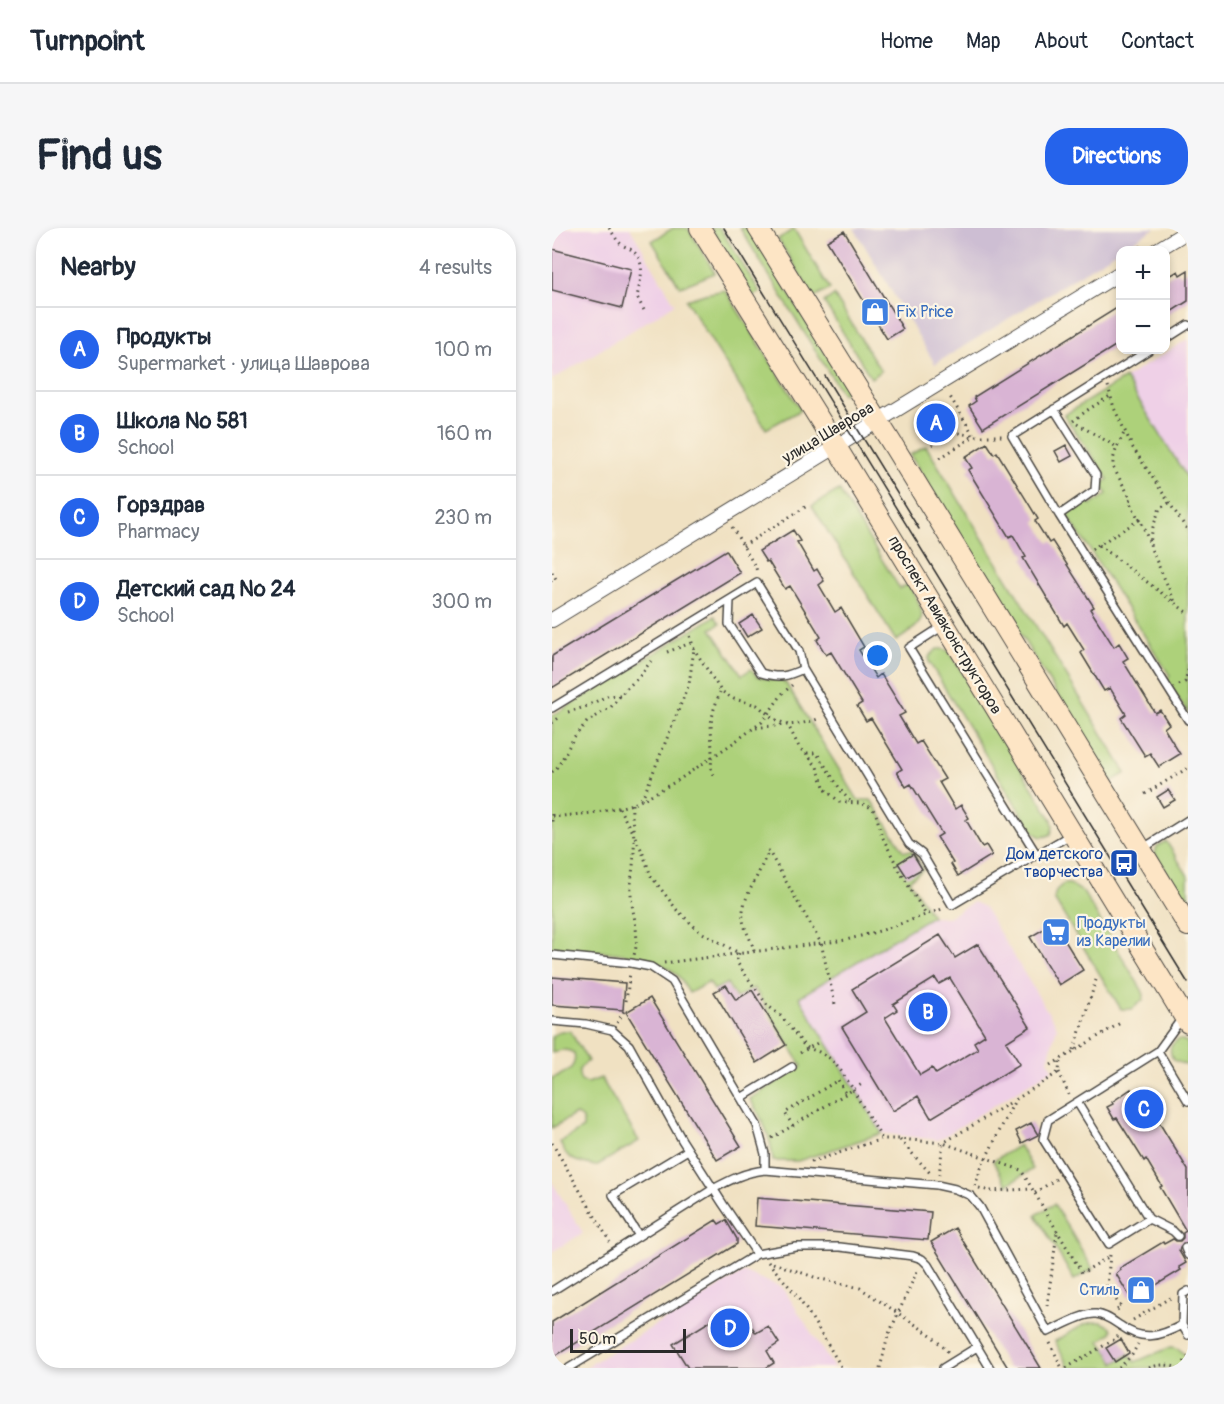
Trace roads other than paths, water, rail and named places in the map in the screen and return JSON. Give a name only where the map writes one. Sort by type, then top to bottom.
[{"type":"street","name":"проспект Авиаконструкторов","points":[[700,228],[1186,1019]]},
{"type":"street","points":[[758,228],[1188,926]]},
{"type":"street","points":[[1164,246],[1188,231]]},
{"type":"street","name":"улица Шаврова","points":[[552,620],[1116,275]]},
{"type":"lane","points":[[1170,336],[1188,325]]},
{"type":"lane","points":[[1143,354],[1012,436],[1188,720]]},
{"type":"lane","points":[[1054,409],[1096,474],[1095,490],[1059,514]]},
{"type":"lane","points":[[552,708],[757,583],[799,651],[805,673],[829,713],[909,844],[922,854],[952,905],[1072,834]]},
{"type":"lane","points":[[730,600],[729,624],[761,673],[775,677],[805,673]]},
{"type":"lane","points":[[945,625],[909,648],[1037,855]]},
{"type":"lane","points":[[1142,849],[1188,820]]},
{"type":"lane","points":[[552,955],[651,967],[672,981],[757,1125],[765,1155],[765,1170]]},
{"type":"lane","points":[[1149,1220],[1109,1244],[1043,1139],[1048,1120],[1158,1051],[1186,1019]]},
{"type":"lane","points":[[552,1021],[586,1024],[612,1030],[629,1045],[688,1150],[757,1254]]},
{"type":"lane","points":[[1158,1051],[1188,1101]]},
{"type":"lane","points":[[741,1098],[792,1067]]},
{"type":"lane","points":[[1077,1102],[1149,1220],[1173,1230],[1178,1236]]},
{"type":"lane","points":[[639,1236],[613,1195],[688,1150]]},
{"type":"lane","points":[[552,1292],[713,1189],[739,1175],[765,1170],[938,1184],[971,1196],[980,1207],[1048,1332],[1084,1316],[1095,1314],[1108,1317],[1124,1329],[1143,1336],[1167,1333],[1182,1325]]},
{"type":"lane","points":[[569,1368],[757,1254],[796,1247],[840,1247],[922,1259],[928,1265],[990,1368]]},
{"type":"lane","points":[[1188,1291],[1183,1294],[1182,1325],[1188,1335]]},
{"type":"lane","points":[[943,1368],[977,1347]]},
{"type":"tram line","points":[[724,228],[1188,983]]},
{"type":"tram line","points":[[825,376],[919,529]]},
{"type":"place","name":"Fix Price","points":[[875,312]]},
{"type":"place","name":"Продукты","points":[[936,423]]},
{"type":"place","name":"Дом детского творчества","points":[[1124,863]]},
{"type":"place","name":"Продукты из Карелии","points":[[1056,932]]},
{"type":"place","name":"Школа № 581","points":[[928,1012]]},
{"type":"place","name":"Горздрав","points":[[1144,1109]]},
{"type":"place","name":"Стиль","points":[[1141,1290]]},
{"type":"place","name":"Детский сад № 24","points":[[730,1328]]}]
